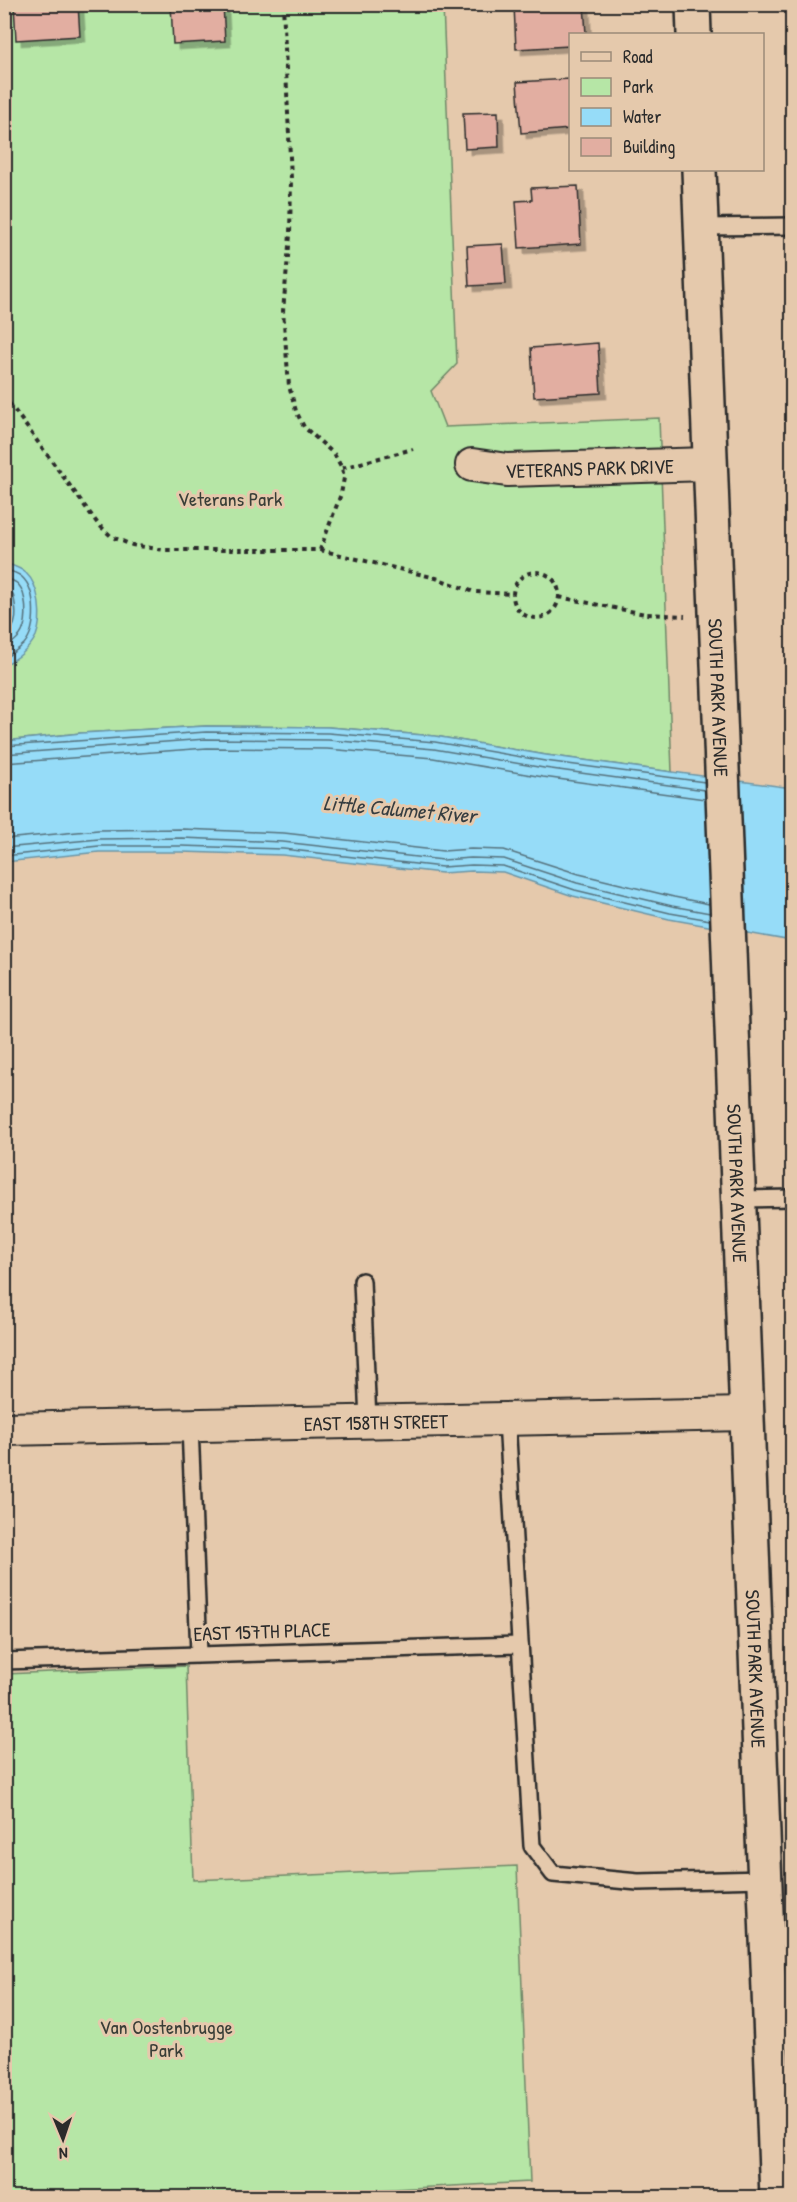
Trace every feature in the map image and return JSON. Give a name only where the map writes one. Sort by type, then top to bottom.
[{"type":"street","points":[[693,4],[694,33]]},
{"type":"street","name":"SOUTH PARK AVENUE","points":[[699,171],[777,2198]]},
{"type":"street","name":"VETERANS PARK DRIVE","points":[[472,465],[507,470],[710,464]]},
{"type":"street","name":"EAST 158TH STREET","points":[[4,1429],[746,1414]]},
{"type":"lane","points":[[701,227],[792,226]]},
{"type":"lane","points":[[738,1199],[792,1198]]},
{"type":"lane","points":[[362,1281],[368,1421]]},
{"type":"lane","points":[[507,1419],[532,1846],[553,1874],[638,1882],[765,1879]]},
{"type":"lane","points":[[190,1426],[199,1654]]},
{"type":"lane","name":"EAST 157TH PLACE","points":[[4,1661],[520,1645]]},
{"type":"path","points":[[284,4],[291,179],[290,235],[283,311],[289,386],[296,411],[304,427],[334,454],[342,468],[344,478],[341,494],[320,550]]},
{"type":"path","points":[[4,396],[98,524],[112,537],[132,545],[164,550],[320,550],[436,578],[474,592],[512,594]]},
{"type":"path","points":[[342,468],[413,449]]},
{"type":"path","points":[[537,573],[550,577],[558,590],[559,597],[552,611],[538,618],[530,618],[517,609],[512,594],[523,576],[537,573]]},
{"type":"path","points":[[559,597],[652,615],[715,615]]},
{"type":"green space","name":"Veterans Park","points":[[5,5],[443,5],[457,364],[431,391],[445,427],[659,418],[672,772],[546,755],[435,736],[328,727],[206,726],[81,733],[5,741]]},
{"type":"green space","name":"Van Oostenbrugge Park","points":[[186,1666],[193,1880],[517,1866],[530,2182],[212,2198],[5,2197],[5,1674]]},
{"type":"water","points":[[5,563],[26,573],[31,579],[37,594],[40,612],[36,636],[27,649],[5,664]]},
{"type":"water","name":"Little Calumet River","points":[[206,726],[328,727],[435,736],[546,755],[792,788],[792,941],[669,919],[573,896],[503,872],[442,873],[282,855],[181,852],[99,852],[5,862],[5,741],[81,733]]},
{"type":"building","points":[[14,4],[78,4],[80,36],[16,40]]},
{"type":"building","points":[[171,4],[223,4],[225,41],[173,44]]},
{"type":"building","points":[[584,4],[586,33],[569,33],[569,46],[516,49],[514,5]]},
{"type":"building","points":[[569,79],[569,129],[521,133],[517,82]]},
{"type":"building","points":[[498,112],[499,147],[465,149],[463,113]]},
{"type":"building","points":[[578,186],[581,244],[519,248],[516,201],[532,200],[531,188]]},
{"type":"building","points":[[503,244],[506,284],[469,286],[467,246]]},
{"type":"building","points":[[598,343],[601,393],[534,397],[531,348]]}]
